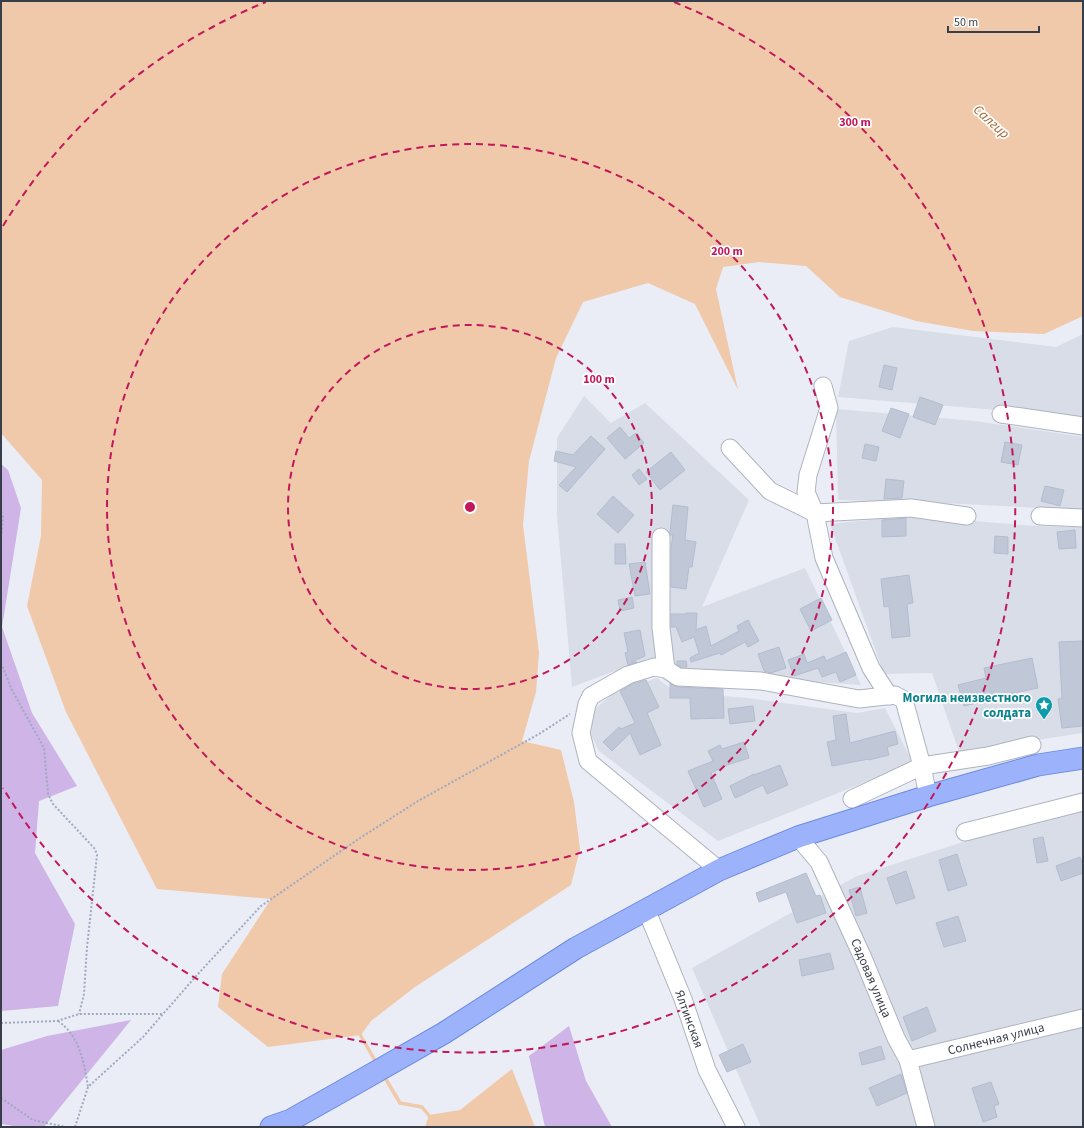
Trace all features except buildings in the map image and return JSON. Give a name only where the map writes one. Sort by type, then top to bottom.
[{"type":"main road","points":[[271,1127],[291,1120],[444,1033],[576,948],[719,870],[798,837],[928,796],[1038,765],[1083,758]]},
{"type":"street","points":[[823,386],[829,408],[808,475],[806,492],[815,513],[824,558],[871,668],[889,696]]},
{"type":"street","points":[[1001,414],[1083,426]]},
{"type":"street","points":[[730,448],[770,491],[815,513],[911,508],[967,516]]},
{"type":"street","points":[[1040,516],[1083,518]]},
{"type":"street","points":[[661,537],[661,628],[666,669]]},
{"type":"street","points":[[719,870],[588,761],[581,733],[587,704],[592,696],[628,675],[654,667],[666,669],[678,677],[761,680],[859,699],[895,695],[904,700],[922,766],[928,796]]},
{"type":"street","points":[[852,799],[922,766],[988,756],[1032,745]]},
{"type":"street","points":[[965,832],[1083,802]]},
{"type":"street","name":"Садовая улица","points":[[798,837],[819,862],[863,958],[896,1038],[908,1060],[926,1127]]},
{"type":"street","name":"Ялтинская","points":[[646,909],[683,999],[707,1070],[736,1127]]},
{"type":"street","name":"Солнечная улица","points":[[908,1060],[1083,1018]]},
{"type":"path","points":[[1,512],[3,516],[1,540]]},
{"type":"path","points":[[1,663],[12,690],[44,748],[48,794],[53,804],[95,849],[97,855],[87,947],[84,994],[79,1014]]},
{"type":"path","points":[[88,1087],[143,1037],[260,906],[360,838],[418,801],[538,734],[587,704]]},
{"type":"path","points":[[1,1023],[58,1021],[79,1014],[163,1014]]},
{"type":"path","points":[[58,1021],[65,1026],[78,1045],[83,1060],[88,1087],[75,1127]]},
{"type":"path","points":[[1,1098],[33,1120],[66,1127]]},
{"type":"shaded area","points":[[893,327],[1056,347],[1083,334],[1083,417],[838,397],[849,341]]},
{"type":"shaded area","points":[[584,396],[611,423],[645,403],[749,500],[702,607],[805,568],[861,685],[683,673],[649,658],[572,687],[557,515],[557,438]]},
{"type":"shaded area","points":[[836,409],[975,421],[1083,437],[1083,510],[923,502],[838,500]]},
{"type":"shaded area","points":[[1,464],[8,470],[21,508],[2,627],[32,713],[77,786],[39,801],[35,853],[75,924],[58,1006],[1,1011]]},
{"type":"shaded area","points":[[907,516],[1036,526],[1083,527],[1083,733],[959,752],[932,673],[884,674],[830,524]]},
{"type":"shaded area","points":[[657,678],[675,692],[747,698],[857,713],[885,708],[913,763],[718,841],[599,751],[591,735],[593,711],[612,694]]},
{"type":"shaded area","points":[[1083,807],[1083,1127],[761,1127],[692,968],[857,876],[1062,810]]},
{"type":"shaded area","points":[[131,1020],[44,1127],[20,1127],[1,1124],[1,1050],[47,1036]]},
{"type":"shaded area","points":[[569,1026],[586,1081],[612,1127],[545,1127],[529,1056]]},
{"type":"water","name":"Салгир","points":[[1,1],[1083,1],[1083,316],[1044,334],[973,331],[916,321],[840,297],[806,266],[759,262],[723,267],[716,289],[738,390],[695,304],[648,283],[583,302],[556,358],[529,461],[523,525],[539,653],[536,692],[522,741],[561,750],[574,802],[580,849],[571,885],[415,987],[371,1021],[361,1035],[268,1047],[218,1007],[222,974],[271,899],[157,889],[66,712],[27,606],[41,536],[42,480],[1,433]]},
{"type":"water","points":[[512,1069],[535,1127],[425,1127],[429,1115],[460,1110]]},
{"type":"waterway","points":[[358,1031],[377,1064]]},
{"type":"waterway","points":[[384,1076],[400,1103],[422,1107],[431,1118]]},
{"type":"place","name":"Могила неизвестного солдата","points":[[1044,720]]}]
